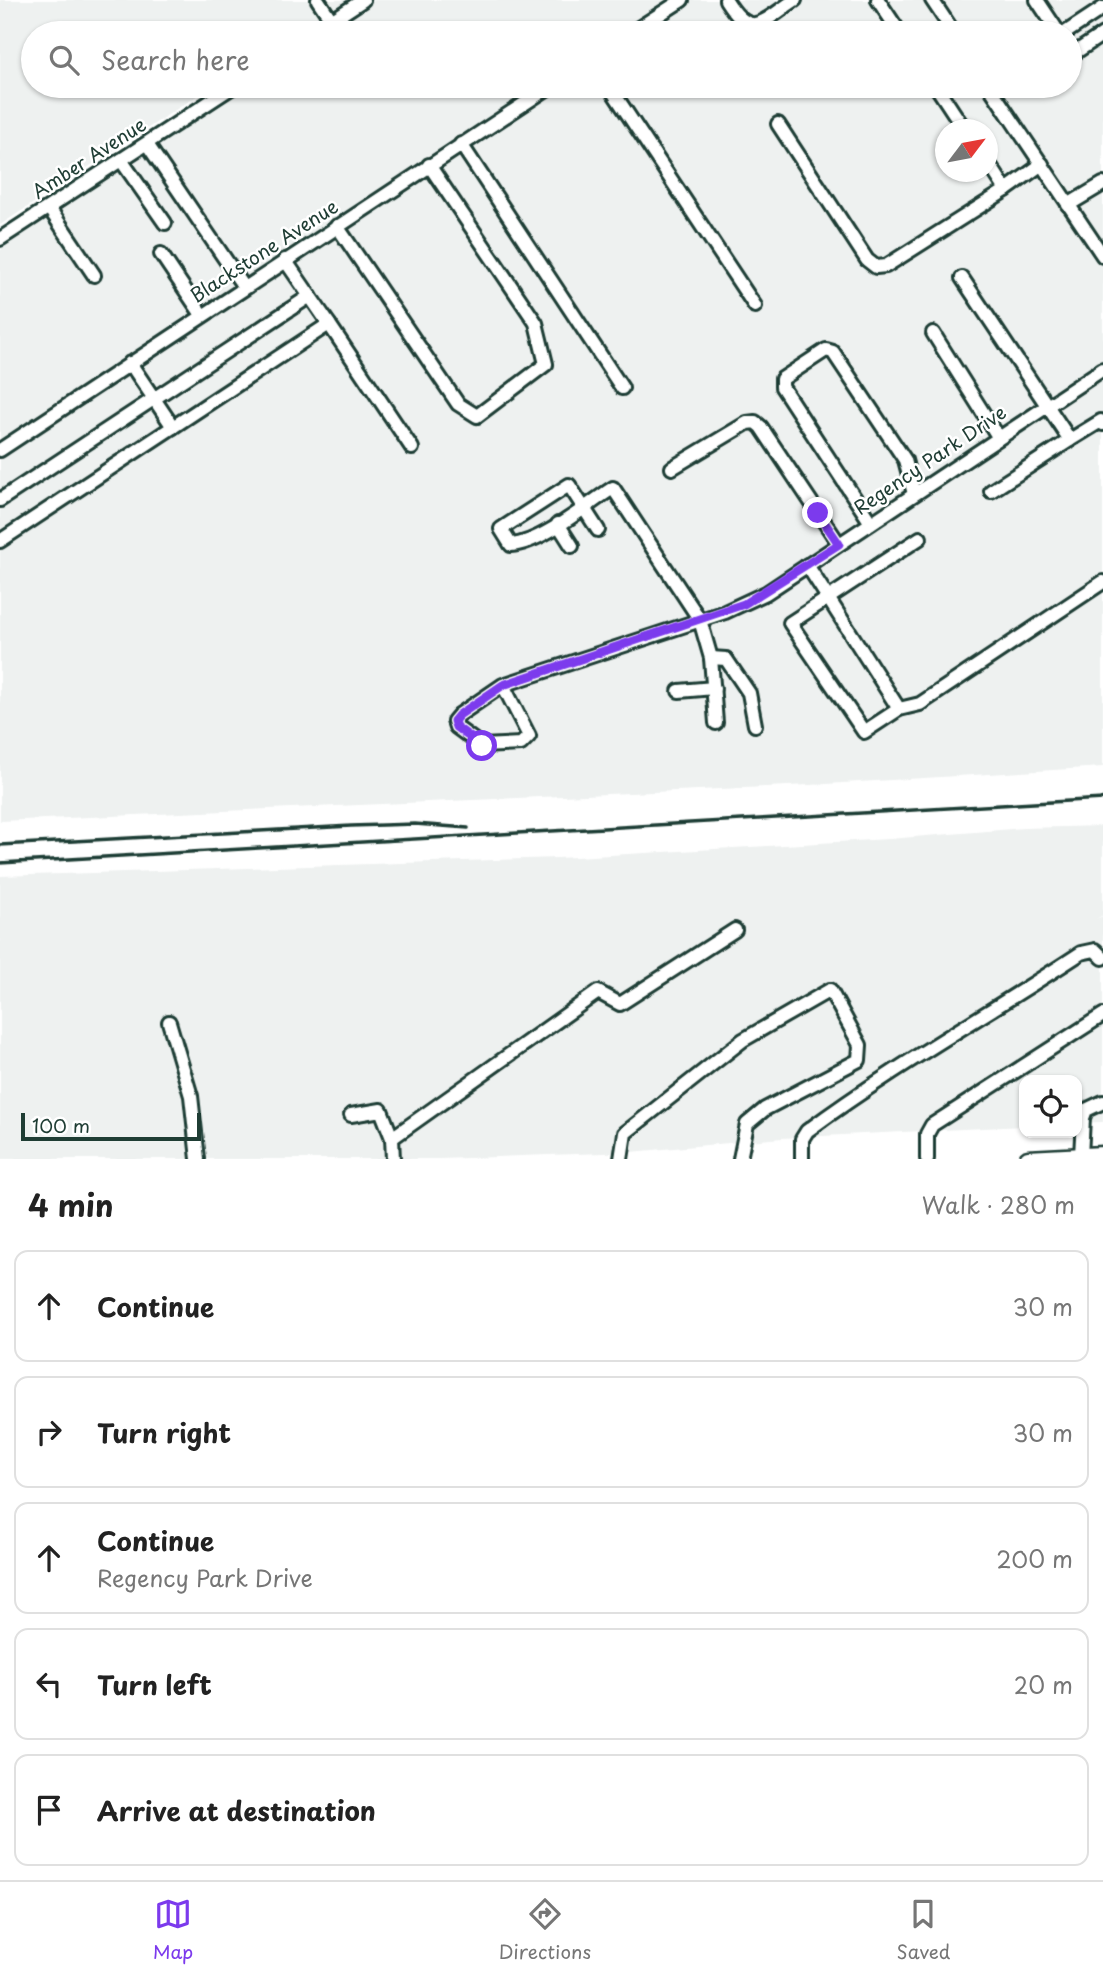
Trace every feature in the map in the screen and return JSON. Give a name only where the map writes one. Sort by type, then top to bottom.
[{"type":"main road","points":[[1028,1159],[1103,1155]]},
{"type":"street","points":[[318,0],[332,21],[363,0]]},
{"type":"street","points":[[650,21],[682,0]]},
{"type":"street","points":[[726,0],[740,21]]},
{"type":"street","points":[[763,21],[795,0]]},
{"type":"street","points":[[878,0],[892,21]]},
{"type":"street","points":[[932,0],[946,21]]},
{"type":"street","points":[[1037,0],[1051,21]]},
{"type":"street","points":[[1082,22],[1103,8]]},
{"type":"street","points":[[1082,48],[1103,34]]},
{"type":"street","name":"Amber Avenue","points":[[0,239],[216,98]]},
{"type":"street","name":"Blackstone Avenue","points":[[0,450],[532,98]]},
{"type":"street","points":[[617,98],[755,306]]},
{"type":"street","points":[[944,98],[958,119]]},
{"type":"street","points":[[997,98],[1103,256]]},
{"type":"street","points":[[778,124],[867,260],[876,267],[886,266],[1042,164]]},
{"type":"street","points":[[147,144],[244,287]]},
{"type":"street","points":[[461,144],[622,388]]},
{"type":"street","points":[[121,160],[165,223]]},
{"type":"street","points":[[337,226],[458,404],[477,416],[546,364],[536,323],[429,165]]},
{"type":"street","points":[[998,178],[1006,190]]},
{"type":"street","points":[[1068,205],[1103,184]]},
{"type":"street","points":[[49,208],[94,275]]},
{"type":"street","points":[[161,254],[202,315]]},
{"type":"street","points":[[285,260],[412,448]]},
{"type":"street","points":[[962,278],[1070,440]]},
{"type":"street","points":[[0,500],[310,296]]},
{"type":"street","points":[[0,540],[329,324]]},
{"type":"street","points":[[933,333],[999,438]]},
{"type":"street","points":[[871,523],[782,387],[782,380],[826,350],[833,352],[905,460],[914,494]]},
{"type":"street","points":[[130,363],[173,427]]},
{"type":"street","name":"Regency Park Drive","points":[[503,685],[529,736],[521,744],[482,746],[456,727],[454,721],[503,685],[744,604],[1103,369]]},
{"type":"street","points":[[672,468],[747,423],[755,422],[761,427],[839,544]]},
{"type":"street","points":[[991,491],[1102,422]]},
{"type":"street","points":[[598,530],[584,507],[569,485],[501,529],[511,545],[524,544],[558,524],[584,507],[613,488],[700,620],[711,658],[716,723]]},
{"type":"street","points":[[558,524],[572,546]]},
{"type":"street","points":[[920,538],[790,623],[864,732],[899,709],[920,704],[1103,582]]},
{"type":"street","points":[[807,565],[899,709]]},
{"type":"street","points":[[711,658],[726,659],[750,693],[755,724]]},
{"type":"street","points":[[679,691],[714,688]]},
{"type":"street","points":[[391,1138],[597,992],[620,1004],[735,930]]},
{"type":"street","points":[[802,1159],[803,1134],[858,1093],[933,1044],[971,1025],[1081,953],[1095,950],[1103,958]]},
{"type":"street","points":[[621,1159],[625,1133],[743,1040],[830,989],[860,1045],[859,1060],[765,1109],[747,1124],[740,1159]]},
{"type":"street","points":[[927,1159],[927,1134],[932,1125],[1103,1015]]},
{"type":"street","points":[[169,1022],[191,1096],[198,1159]]},
{"type":"street","points":[[1081,1156],[1083,1118],[1086,1111],[1103,1102]]},
{"type":"street","points":[[351,1115],[381,1110],[391,1138],[393,1159]]},
{"type":"shaded area","points":[[0,0],[1103,0],[1103,767],[810,785],[0,821],[0,250],[227,98],[1082,98],[1082,21],[21,21],[21,98],[194,98],[0,225]]},
{"type":"shaded area","points":[[1103,826],[1103,915],[1096,919],[1103,916],[1103,1122],[1082,1123],[1082,1075],[1019,1075],[1019,1126],[782,1138],[631,1152],[440,1159],[0,1159],[0,876],[558,858],[889,839],[1024,828]]},
{"type":"railway","points":[[0,863],[1103,799]]},
{"type":"railway","points":[[0,845],[351,826],[415,824],[468,828]]},
{"type":"route","points":[[482,746],[456,727],[454,721],[459,715],[503,685],[725,612],[766,593],[839,544],[818,513]]}]
